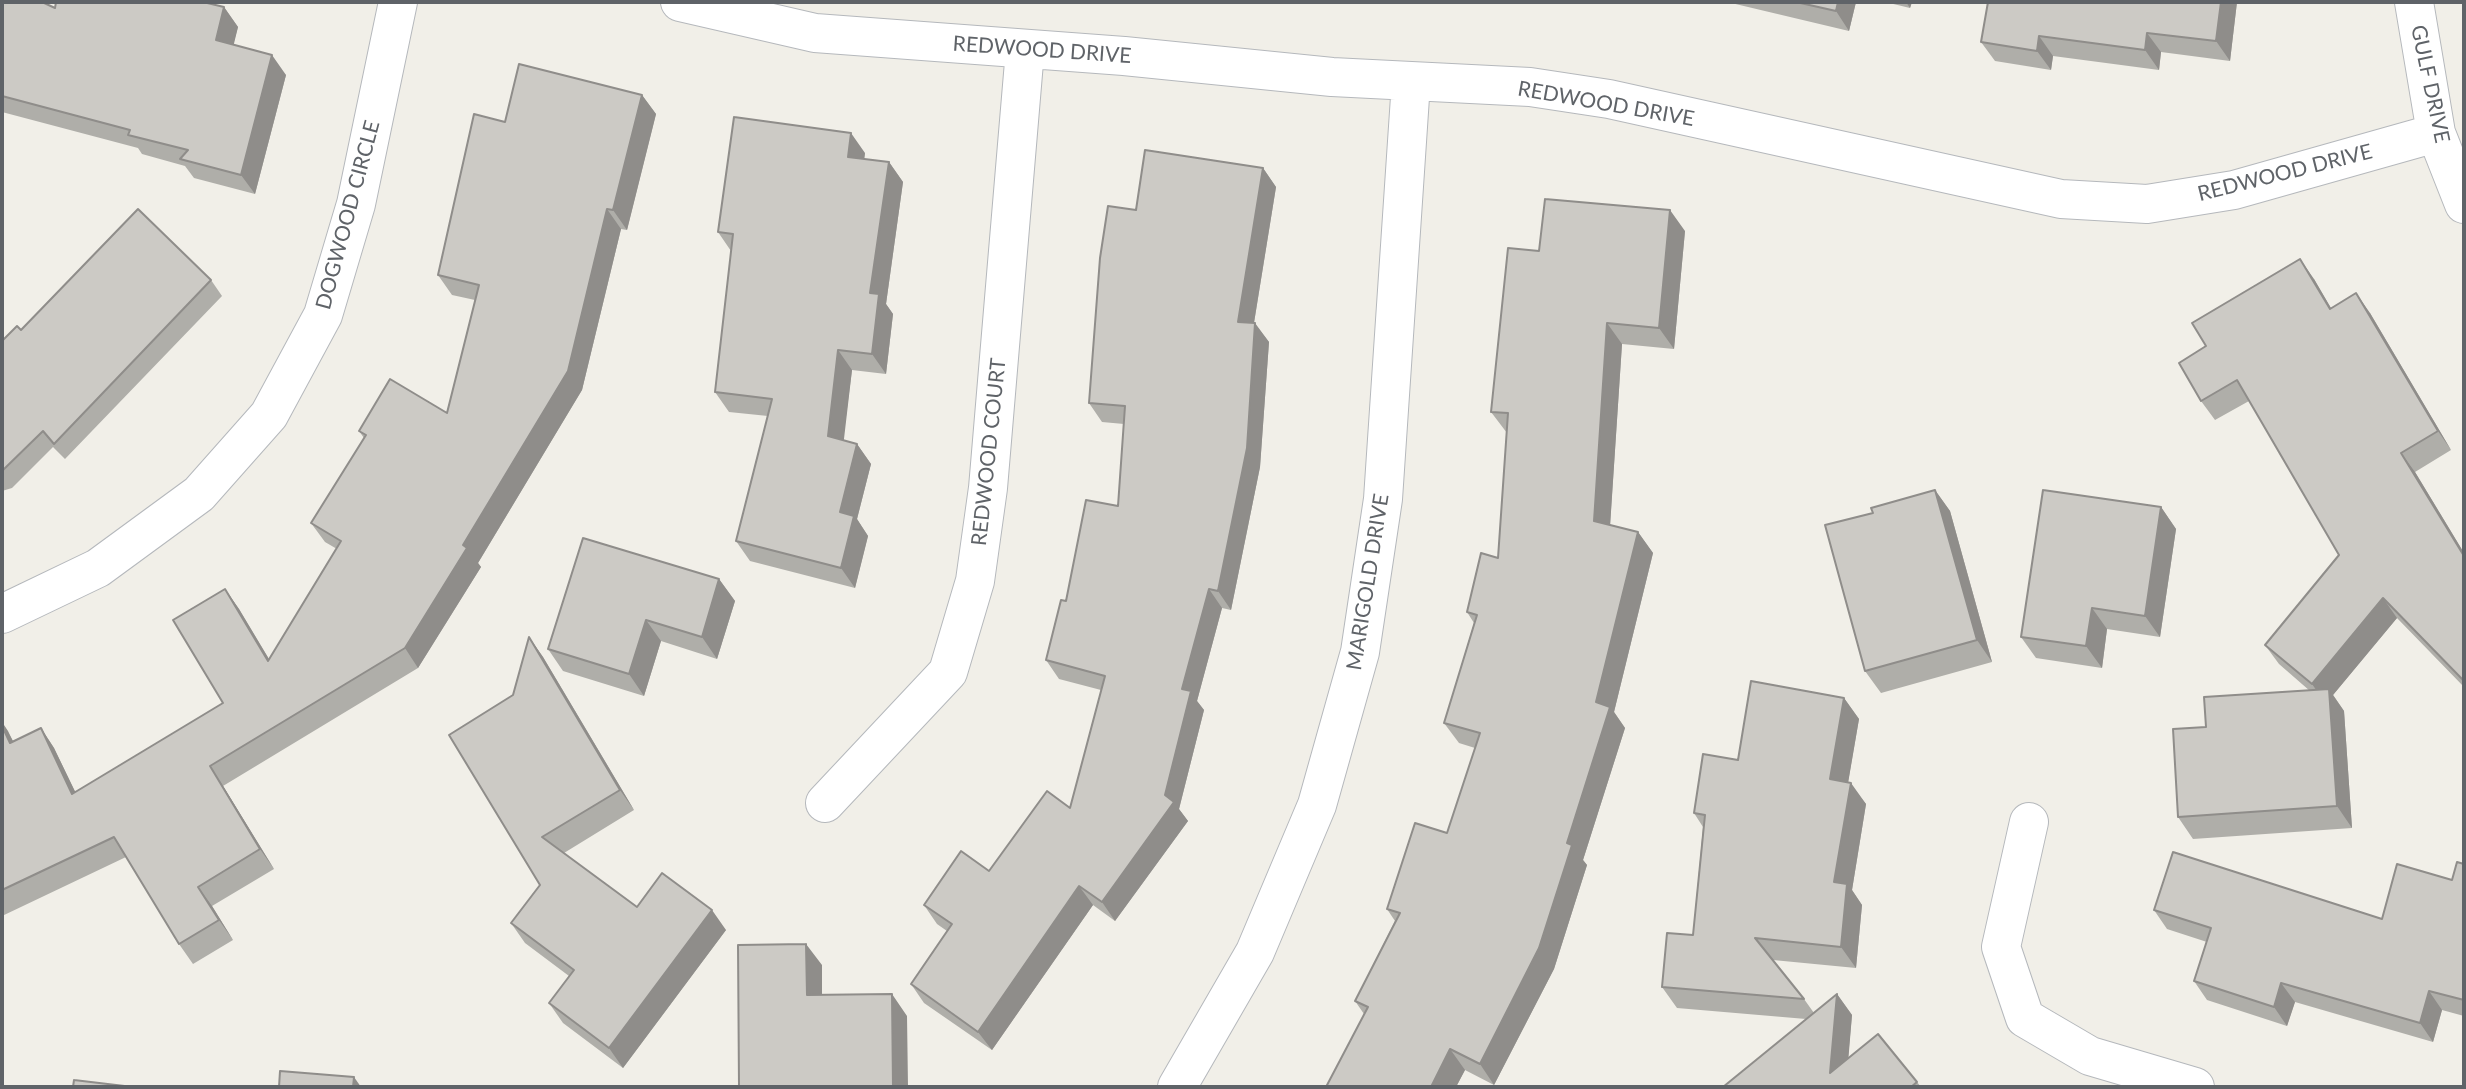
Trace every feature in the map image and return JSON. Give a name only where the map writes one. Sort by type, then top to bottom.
[{"type":"street","name":"DOGWOOD CIRCLE","points":[[2,614],[98,568],[199,494],[269,415],[323,315],[356,204],[398,2]]},
{"type":"street","name":"REDWOOD DRIVE","points":[[680,2],[815,33],[1411,82],[1530,87],[1609,99],[2061,199],[2147,204],[2234,190],[2436,133]]},
{"type":"street","name":"GULF DRIVE","points":[[2414,2],[2436,133],[2464,204]]},
{"type":"street","name":"REDWOOD COURT","points":[[825,803],[948,672],[975,581],[988,488],[1025,50]]},
{"type":"street","name":"MARIGOLD DRIVE","points":[[1177,1087],[1255,952],[1317,805],[1360,652],[1383,499],[1411,82]]},
{"type":"street","points":[[2029,821],[2001,947],[2025,1018],[2090,1056],[2195,1087]]},
{"type":"building","points":[[2,2],[42,2],[55,8],[56,2],[203,2],[224,7],[216,40],[272,55],[241,175],[180,159],[188,150],[128,135],[130,130],[2,96]]},
{"type":"building","points":[[1796,2],[1838,2],[1836,11]]},
{"type":"building","points":[[1988,2],[2221,2],[2216,41],[2147,33],[2145,50],[2039,36],[2037,51],[1981,42]]},
{"type":"building","points":[[519,64],[642,95],[613,210],[607,209],[568,371],[463,545],[467,548],[405,648],[210,766],[260,849],[198,887],[219,920],[179,944],[114,837],[2,890],[2,726],[10,743],[41,728],[72,794],[223,703],[173,620],[225,589],[268,661],[341,541],[311,523],[366,435],[359,431],[390,379],[447,413],[479,285],[438,275],[474,114],[505,122]]},
{"type":"building","points":[[734,117],[851,133],[848,157],[889,162],[870,293],[879,294],[872,354],[838,350],[828,436],[857,444],[840,512],[854,516],[841,568],[736,541],[772,399],[715,392],[733,234],[718,232]]},
{"type":"building","points":[[1145,150],[1263,168],[1238,322],[1255,323],[1247,448],[1218,591],[1209,589],[1182,689],[1191,691],[1165,795],[1174,802],[1102,902],[1079,886],[978,1032],[911,984],[952,924],[924,905],[961,851],[989,871],[1047,791],[1070,808],[1105,676],[1046,660],[1061,600],[1066,601],[1086,500],[1118,506],[1125,406],[1089,403],[1100,258],[1108,206],[1136,210]]},
{"type":"building","points":[[1545,199],[1670,210],[1659,328],[1607,323],[1594,521],[1638,532],[1596,702],[1610,707],[1567,843],[1572,845],[1539,948],[1480,1064],[1450,1049],[1431,1087],[1326,1087],[1368,1007],[1355,1001],[1400,913],[1387,909],[1415,823],[1447,833],[1480,733],[1444,723],[1477,615],[1467,612],[1481,553],[1498,558],[1508,413],[1491,412],[1508,248],[1539,251]]},
{"type":"building","points":[[138,209],[211,280],[54,444],[43,431],[2,471],[2,341],[17,326],[21,330]]},
{"type":"building","points":[[2300,259],[2330,309],[2356,293],[2438,431],[2401,453],[2464,556],[2464,681],[2383,598],[2312,684],[2265,645],[2339,555],[2237,380],[2201,401],[2179,363],[2206,346],[2192,323]]},
{"type":"building","points":[[1935,490],[1977,640],[1865,671],[1825,525],[1873,513],[1871,508]]},
{"type":"building","points":[[2043,490],[2161,507],[2145,616],[2092,608],[2086,646],[2021,637]]},
{"type":"building","points":[[583,538],[719,579],[702,637],[646,620],[629,674],[548,649]]},
{"type":"building","points":[[529,637],[620,790],[542,837],[637,907],[662,873],[712,910],[609,1048],[549,1003],[574,970],[511,923],[540,885],[449,735],[513,695]]},
{"type":"building","points":[[1751,681],[1844,698],[1830,779],[1851,783],[1834,882],[1847,884],[1841,947],[1755,938],[1804,999],[1662,987],[1667,933],[1693,935],[1705,815],[1694,813],[1703,754],[1738,760]]},
{"type":"building","points":[[2329,689],[2337,806],[2178,817],[2173,729],[2206,727],[2204,697]]},
{"type":"building","points":[[2173,852],[2382,919],[2397,864],[2452,880],[2457,862],[2464,864],[2464,1000],[2429,991],[2420,1023],[2281,983],[2274,1007],[2194,981],[2211,928],[2154,910]]},
{"type":"building","points":[[806,944],[807,995],[892,994],[893,1087],[739,1087],[738,945]]},
{"type":"building","points":[[1837,994],[1830,1073],[1878,1034],[1917,1082],[1911,1087],[1723,1087]]},
{"type":"building","points":[[280,1071],[354,1077],[353,1087],[279,1087]]},
{"type":"building","points":[[74,1080],[133,1087],[73,1087]]}]
